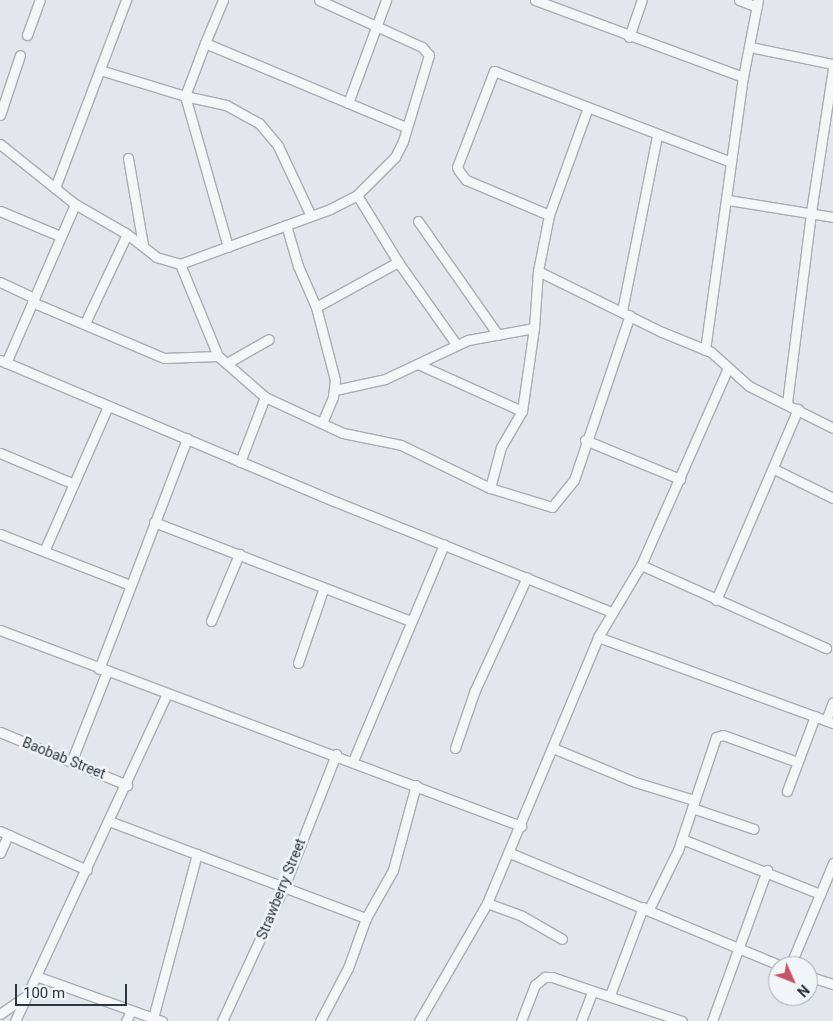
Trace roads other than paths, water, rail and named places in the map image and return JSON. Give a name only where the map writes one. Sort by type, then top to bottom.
[{"type":"street","points":[[27,36],[40,0]]},
{"type":"street","points":[[55,188],[126,0]]},
{"type":"street","points":[[223,0],[185,96],[228,247]]},
{"type":"street","points":[[0,144],[75,204],[143,245],[156,257],[180,264],[311,216],[357,195],[395,157],[429,55],[422,46],[319,0]]},
{"type":"street","points":[[348,103],[386,0]]},
{"type":"street","points":[[535,0],[547,2],[629,37],[743,77]]},
{"type":"street","points":[[629,37],[642,0]]},
{"type":"street","points":[[705,350],[728,200],[731,162],[743,77],[758,3],[739,0]]},
{"type":"street","points":[[205,43],[406,127]]},
{"type":"street","points":[[750,47],[833,64]]},
{"type":"street","points":[[0,115],[20,55]]},
{"type":"street","points":[[787,403],[810,212],[833,68]]},
{"type":"street","points":[[100,70],[185,96],[226,105],[259,123],[278,146],[311,216]]},
{"type":"street","points":[[549,215],[466,180],[457,167],[494,71],[587,110],[731,162]]},
{"type":"street","points":[[490,488],[501,447],[522,411],[534,328],[538,271],[549,215],[587,110]]},
{"type":"street","points":[[180,264],[218,356],[265,397],[343,433],[401,446],[490,488],[552,507],[572,484],[626,313],[657,136]]},
{"type":"street","points":[[128,158],[143,245]]},
{"type":"street","points":[[357,195],[398,262],[456,344]]},
{"type":"street","points":[[728,200],[833,217]]},
{"type":"street","points":[[75,204],[33,300],[3,361],[240,462],[611,612]]},
{"type":"street","points":[[0,211],[60,236]]},
{"type":"street","points":[[418,221],[498,335]]},
{"type":"street","points":[[286,225],[295,260],[316,307],[330,355],[335,390],[322,423]]},
{"type":"street","points":[[85,323],[126,234]]},
{"type":"street","points":[[316,307],[398,262]]},
{"type":"street","points":[[538,271],[716,355],[728,370],[749,386],[787,403],[833,428]]},
{"type":"street","points":[[0,282],[33,300],[164,358],[218,356]]},
{"type":"street","points":[[335,390],[378,381],[420,364],[456,344],[534,328]]},
{"type":"street","points":[[227,363],[269,339]]},
{"type":"street","points":[[420,364],[522,411]]},
{"type":"street","points":[[420,1021],[487,902],[510,853],[598,638],[611,612],[641,565],[728,370]]},
{"type":"street","points":[[240,462],[265,397]]},
{"type":"street","points":[[45,549],[108,406]]},
{"type":"street","points":[[716,600],[798,410]]},
{"type":"street","points":[[72,760],[130,585],[186,438]]},
{"type":"street","points":[[586,440],[680,479]]},
{"type":"street","points":[[0,453],[74,484]]},
{"type":"street","points":[[774,469],[833,498]]},
{"type":"street","points":[[154,522],[239,554],[323,590],[411,621]]},
{"type":"street","points":[[0,534],[45,549],[130,585]]},
{"type":"street","points":[[353,761],[444,544]]},
{"type":"street","points":[[211,621],[239,554]]},
{"type":"street","points":[[641,565],[826,648]]},
{"type":"street","points":[[455,748],[475,690],[527,577]]},
{"type":"street","points":[[298,663],[323,590]]},
{"type":"street","points":[[0,630],[168,694],[336,754],[521,826]]},
{"type":"street","points":[[598,638],[830,721],[833,702]]},
{"type":"street","points":[[15,1021],[168,694]]},
{"type":"street","points":[[787,791],[816,716]]},
{"type":"street","name":"Baobab Street","points":[[0,732],[72,760],[127,785]]},
{"type":"street","points":[[610,995],[646,908],[682,840],[718,735],[797,762]]},
{"type":"street","points":[[553,748],[754,829]]},
{"type":"street","name":"Strawberry Street","points":[[222,1021],[284,887],[336,754]]},
{"type":"street","points":[[320,1021],[348,968],[366,918],[401,851],[416,785]]},
{"type":"street","points":[[109,821],[366,918]]},
{"type":"street","points":[[0,853],[4,833],[87,870]]},
{"type":"street","points":[[682,840],[767,870],[820,894]]},
{"type":"street","points":[[510,853],[768,960]]},
{"type":"street","points":[[152,1018],[162,993],[166,958],[197,854]]},
{"type":"street","points":[[794,956],[833,863]]},
{"type":"street","points":[[712,1021],[767,870]]},
{"type":"street","points":[[487,902],[522,916],[562,939]]},
{"type":"street","points":[[36,976],[162,1021]]},
{"type":"street","points":[[521,1021],[535,984],[545,977],[592,992],[610,995],[682,1021]]},
{"type":"street","points":[[818,979],[833,984]]},
{"type":"street","points":[[581,1021],[592,992]]},
{"type":"street","points":[[0,1014],[27,995]]},
{"type":"street","points":[[126,1021],[131,1011]]}]
